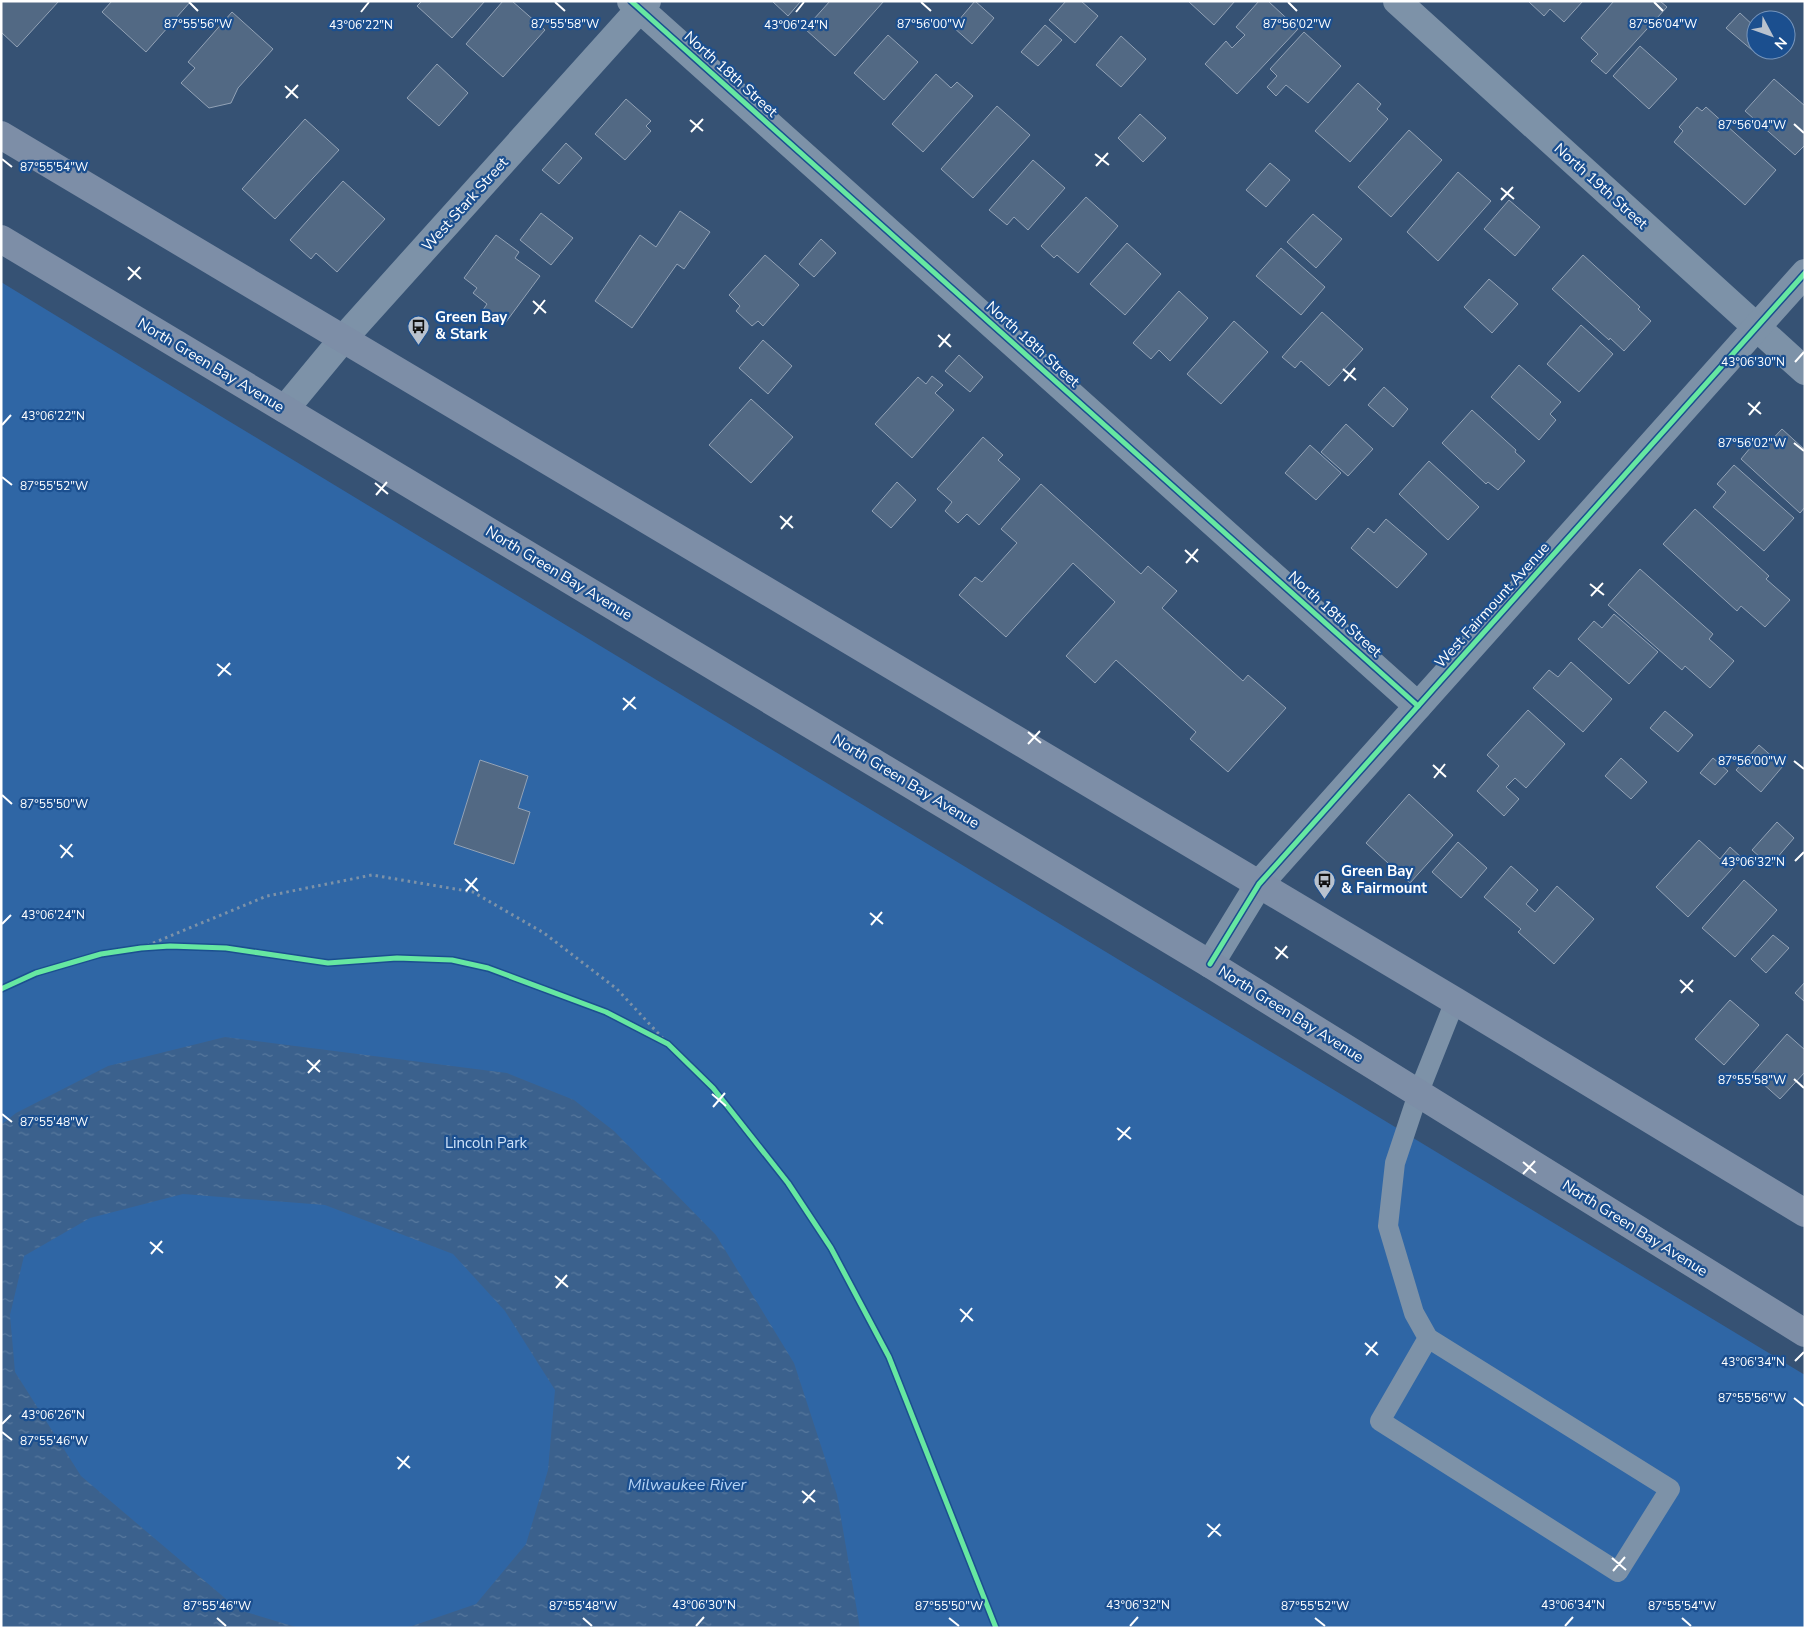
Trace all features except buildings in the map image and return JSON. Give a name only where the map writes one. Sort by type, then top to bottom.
[{"type":"main road","points":[[1,135],[1259,884],[1805,1214]]},
{"type":"main road","name":"North Green Bay Avenue","points":[[1,239],[1210,964],[1805,1333]]},
{"type":"street","name":"North 19th Street","points":[[1397,1],[1805,371]]},
{"type":"street","name":"West Stark Street","points":[[285,409],[343,339],[639,4]]},
{"type":"street","name":"North 18th Street","points":[[639,4],[1418,706]]},
{"type":"street","name":"West Fairmount Avenue","points":[[1210,964],[1259,884],[1805,273]]},
{"type":"lane","points":[[1428,1338],[1380,1420],[1618,1572],[1670,1489],[1428,1338],[1414,1313],[1388,1226],[1395,1164],[1418,1094],[1454,1001]]},
{"type":"path","points":[[141,948],[267,896],[372,875],[473,892],[544,933],[616,988],[675,1050]]},
{"type":"path","points":[[133,949],[160,946]]},
{"type":"path","points":[[653,1036],[668,1044]]},
{"type":"green space","name":"Lincoln Park","points":[[1,282],[1805,1375],[1805,1628],[1,1628]]},
{"type":"water","name":"Milwaukee River","points":[[225,1037],[507,1073],[574,1100],[614,1131],[716,1235],[794,1363],[837,1495],[860,1628],[403,1628],[476,1604],[526,1544],[548,1470],[555,1390],[505,1311],[453,1254],[325,1205],[183,1194],[90,1218],[24,1256],[10,1315],[15,1372],[81,1476],[239,1610],[299,1628],[1,1628],[1,1125],[16,1113],[108,1066]]},
{"type":"cycle path","points":[[631,1],[1418,706]]},
{"type":"cycle path","points":[[1210,964],[1259,884],[1805,273]]},
{"type":"cycle path","points":[[1,989],[36,973],[101,954],[170,946],[226,948],[328,963],[397,958],[452,960],[488,968],[606,1012],[668,1044],[713,1088],[788,1183],[831,1248],[889,1357],[996,1628]]},
{"type":"place","name":"Green Bay & Stark","points":[[419,345]]},
{"type":"place","name":"Green Bay & Fairmount","points":[[1325,899]]}]
